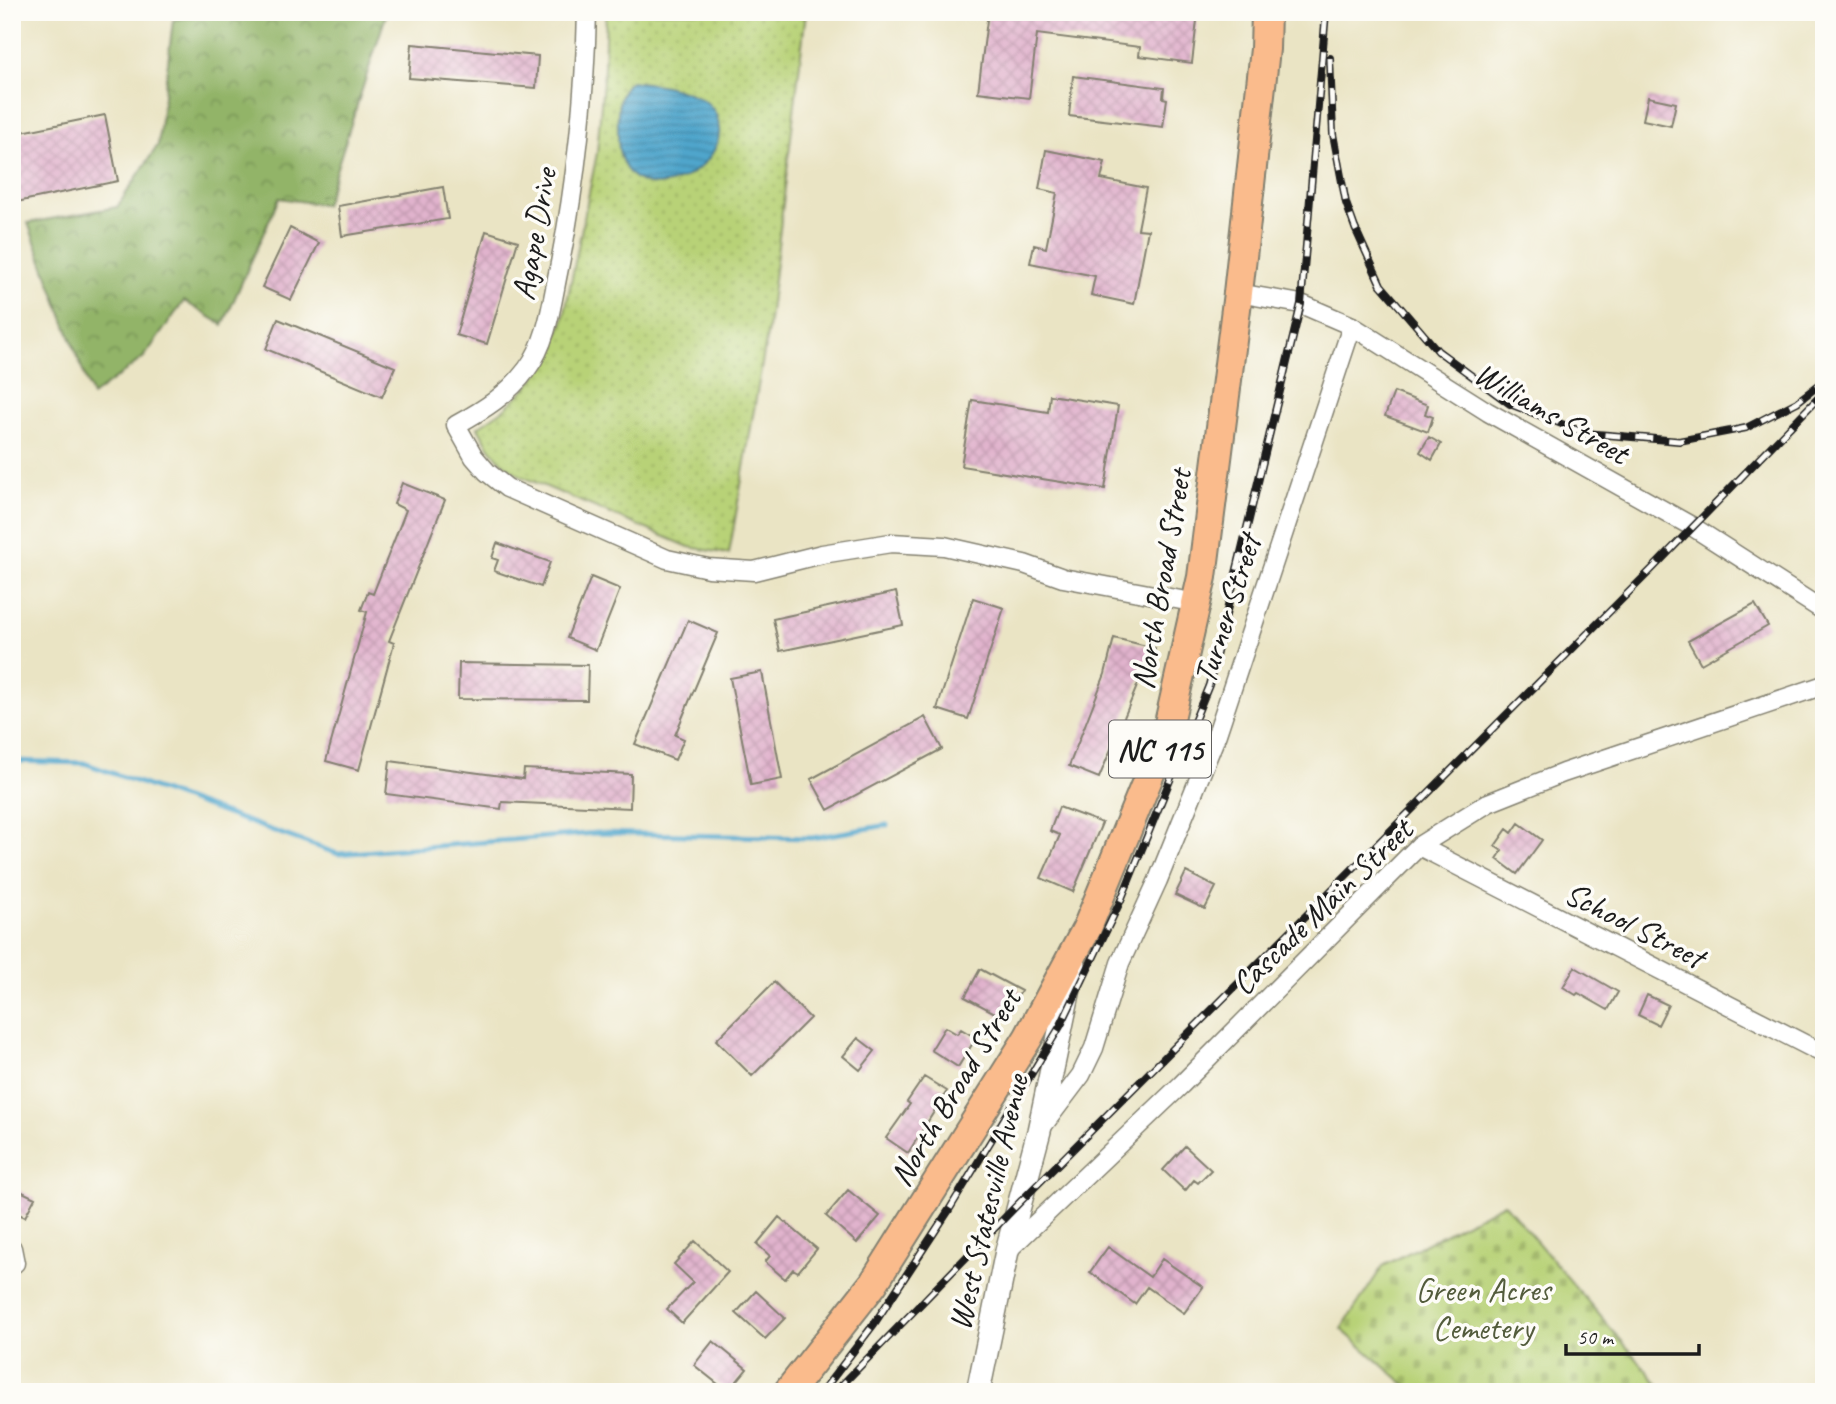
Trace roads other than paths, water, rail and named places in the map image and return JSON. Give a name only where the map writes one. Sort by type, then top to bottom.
[{"type":"main road","name":"North Broad Street","points":[[788,1392],[880,1273],[1028,1038],[1087,928],[1167,732],[1197,603],[1238,293],[1265,49],[1266,12]]},
{"type":"street","name":"Agape Drive","points":[[587,12],[581,128],[563,249],[548,325],[529,367],[512,387],[487,408],[456,425],[474,457],[487,472],[507,488],[635,546],[708,568],[754,571],[822,554],[891,543],[944,546],[1024,564],[1063,578],[1197,603]]},
{"type":"street","name":"Williams Street","points":[[1238,293],[1301,304],[1352,326],[1488,412],[1693,527],[1824,611]]},
{"type":"street","name":"Turner Street","points":[[1039,1131],[1081,1075],[1094,1048],[1120,963],[1158,880],[1217,734],[1352,326]]},
{"type":"street","name":"Cascade Main Street","points":[[1007,1251],[1191,1076],[1419,846],[1488,803],[1563,773],[1824,685]]},
{"type":"street","name":"School Street","points":[[1419,846],[1824,1054]]},
{"type":"street","name":"West Statesville Avenue","points":[[978,1392],[1007,1251],[1039,1131],[1078,945]]},
{"type":"water","points":[[631,81],[686,92],[706,102],[713,109],[718,121],[718,141],[708,159],[693,173],[673,182],[653,184],[636,178],[623,162],[618,135],[618,106],[622,93]]},
{"type":"waterway","points":[[12,761],[84,763],[338,854],[597,833],[812,838],[887,825]]},
{"type":"railway","points":[[822,1392],[874,1324],[949,1210],[1061,1025],[1121,900],[1209,685],[1301,304],[1326,12]]},
{"type":"railway","points":[[1330,58],[1333,134],[1346,203],[1381,285],[1438,351],[1510,404],[1585,433],[1679,441],[1746,428],[1797,402],[1824,381]]},
{"type":"railway","points":[[835,1392],[1021,1201],[1653,568],[1824,392]]},
{"type":"park label","name":"Green Acres Cemetery","points":[[1483,1308]]}]
